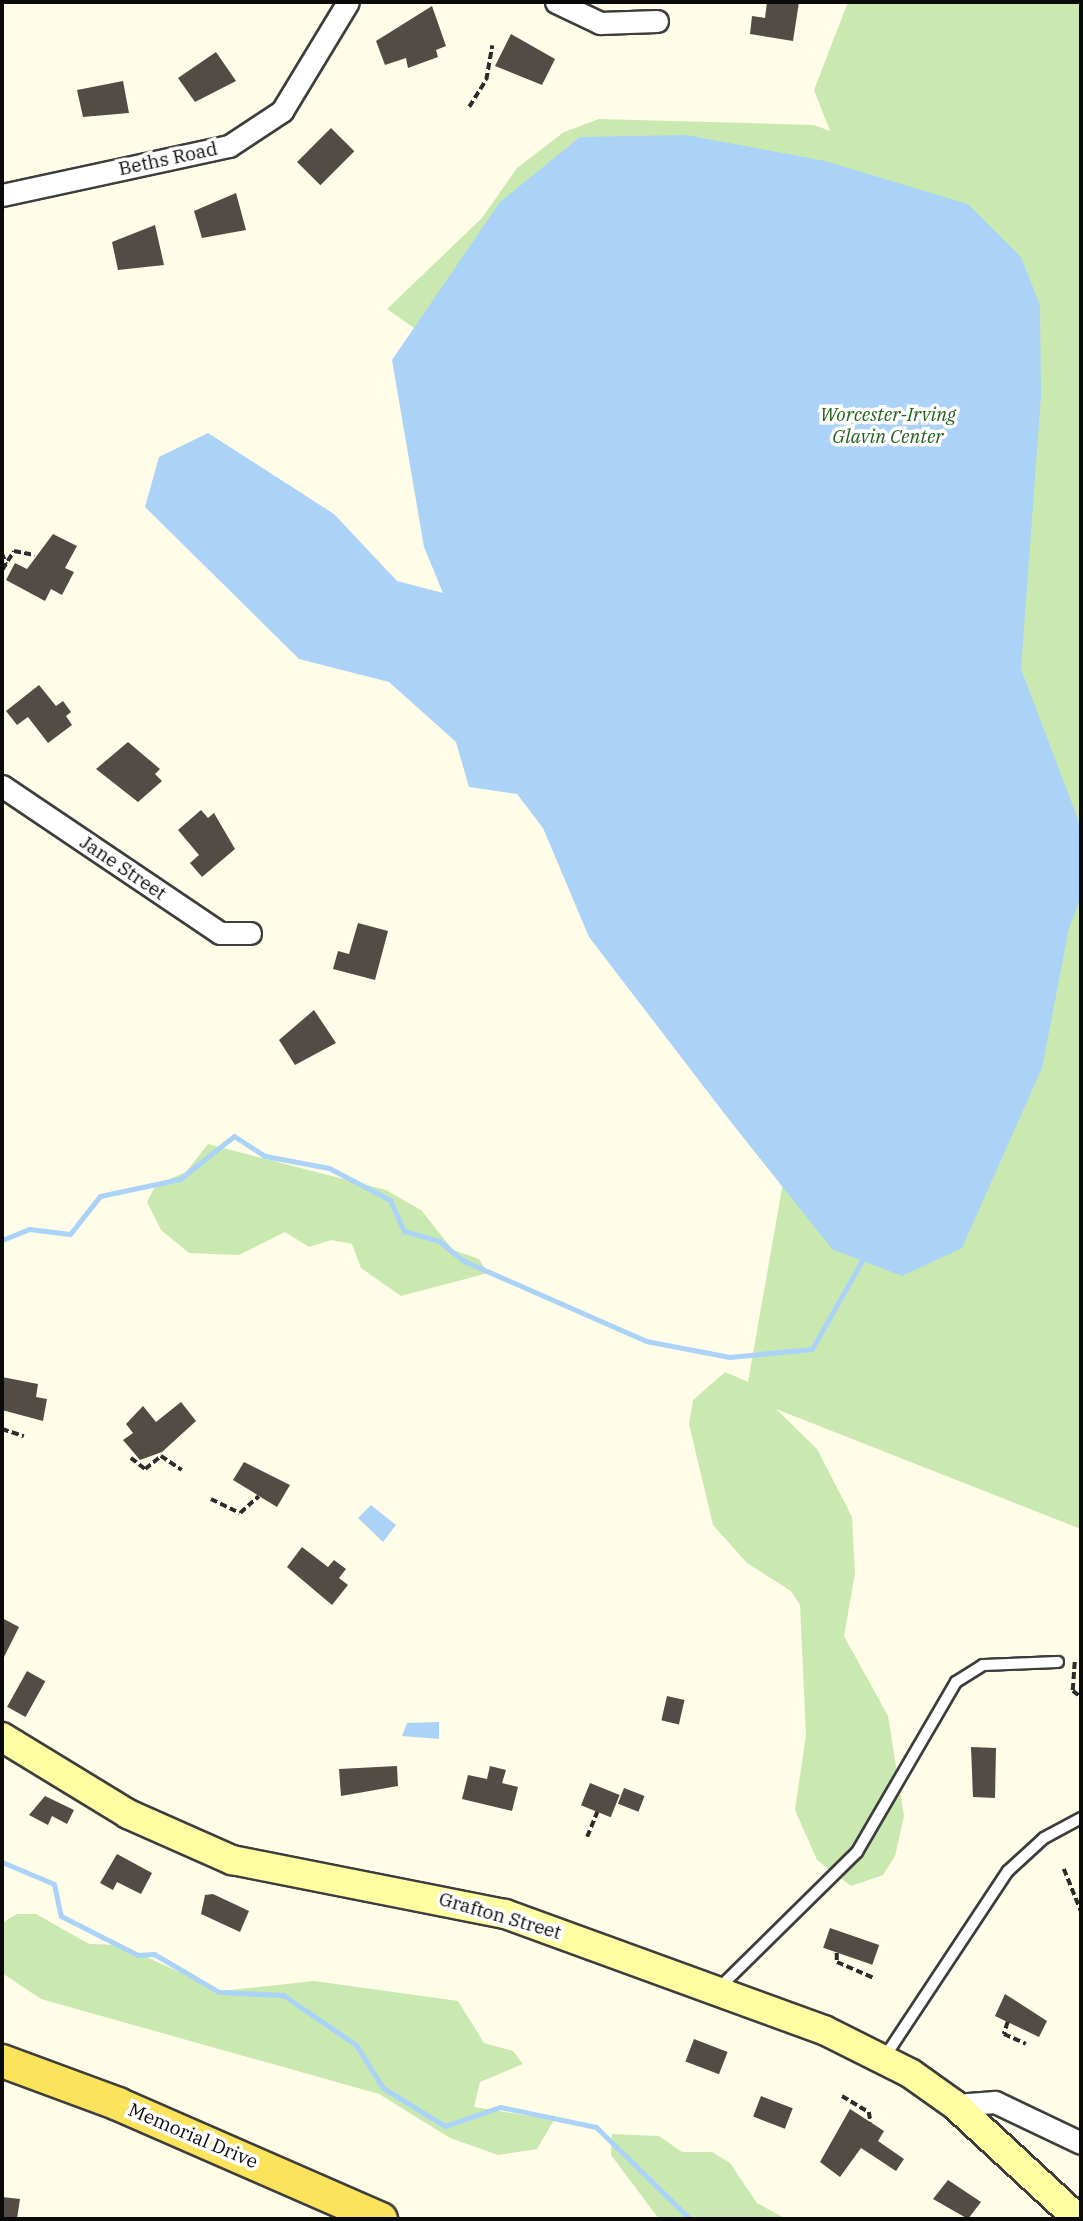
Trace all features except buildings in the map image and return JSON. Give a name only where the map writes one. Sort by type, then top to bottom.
[{"type":"main road","name":"Memorial Drive","points":[[2,2062],[118,2104],[381,2219]]},
{"type":"street","name":"Beths Road","points":[[2,195],[229,146],[282,111],[348,2]]},
{"type":"street","points":[[556,2],[600,23],[657,21]]},
{"type":"street","name":"Jane Street","points":[[2,786],[220,933],[250,933]]},
{"type":"street","name":"Grafton Street","points":[[2,1737],[128,1814],[232,1860],[361,1889],[463,1902],[718,1989],[884,2058],[955,2105],[1078,2219]]},
{"type":"street","points":[[955,2105],[995,2102],[1081,2143]]},
{"type":"lane","points":[[718,1989],[858,1852],[956,1682],[983,1665],[1058,1662]]},
{"type":"lane","points":[[884,2058],[1008,1871],[1044,1838],[1081,1818]]},
{"type":"path","points":[[469,107],[486,80],[492,46]]},
{"type":"path","points":[[2,570],[20,549],[35,555]]},
{"type":"path","points":[[2,554],[6,564]]},
{"type":"path","points":[[2,1429],[24,1436]]},
{"type":"path","points":[[131,1458],[145,1469],[161,1456],[182,1470]]},
{"type":"path","points":[[211,1499],[240,1513],[259,1496]]},
{"type":"path","points":[[1074,1662],[1073,1691],[1081,1697]]},
{"type":"path","points":[[587,1837],[597,1812]]},
{"type":"path","points":[[1065,1869],[1081,1911]]},
{"type":"path","points":[[837,1953],[837,1962],[874,1978]]},
{"type":"path","points":[[1008,2022],[1004,2034],[1026,2044]]},
{"type":"path","points":[[842,2096],[869,2112],[871,2123]]},
{"type":"green space","name":"Worcester-Irving Glavin Center","points":[[848,2],[1081,2],[1081,1529],[776,1409],[817,1449],[852,1517],[855,1573],[844,1636],[888,1716],[904,1816],[895,1856],[883,1875],[851,1886],[817,1860],[795,1810],[806,1735],[800,1605],[791,1591],[747,1563],[713,1525],[689,1424],[693,1400],[725,1372],[748,1382],[876,653],[387,309],[482,218],[517,168],[564,132],[599,119],[814,125],[830,131],[814,90]]},
{"type":"green space","points":[[208,1144],[386,1190],[421,1210],[453,1250],[479,1259],[488,1273],[401,1296],[361,1268],[352,1244],[331,1240],[309,1247],[285,1232],[239,1255],[189,1253],[161,1230],[147,1202],[156,1185],[186,1172]]},
{"type":"green space","points":[[17,1914],[36,1914],[89,1944],[120,1945],[221,1991],[314,1981],[458,2001],[484,2043],[513,2051],[523,2064],[480,2082],[474,2107],[554,2120],[537,2149],[498,2155],[450,2138],[379,2094],[41,1999],[2,1973],[2,1923]]},
{"type":"green space","points":[[612,2134],[659,2136],[682,2152],[712,2152],[730,2163],[757,2203],[786,2219],[659,2219],[611,2155]]},
{"type":"water","points":[[686,135],[825,161],[968,204],[1021,257],[1040,305],[1041,396],[1021,669],[1081,827],[1081,897],[1069,928],[1042,1068],[962,1248],[902,1276],[832,1249],[589,937],[543,828],[517,794],[469,787],[456,742],[389,682],[299,659],[145,507],[159,457],[208,433],[334,514],[397,581],[443,593],[424,547],[392,360],[500,202],[580,137]]},
{"type":"water","points":[[371,1505],[396,1525],[383,1542],[358,1518]]},
{"type":"water","points":[[439,1722],[439,1739],[402,1736],[407,1723]]},
{"type":"waterway","points":[[2,1240],[29,1229],[70,1234],[100,1196],[180,1179],[234,1136],[265,1156],[329,1168],[390,1200],[404,1231],[439,1241],[464,1261],[646,1341],[729,1357],[812,1349],[864,1257]]},
{"type":"waterway","points":[[2,1862],[54,1884],[61,1916],[138,1955],[154,1954],[219,1992],[283,1995],[356,2045],[383,2088],[445,2126],[500,2107],[596,2127],[690,2219]]}]
